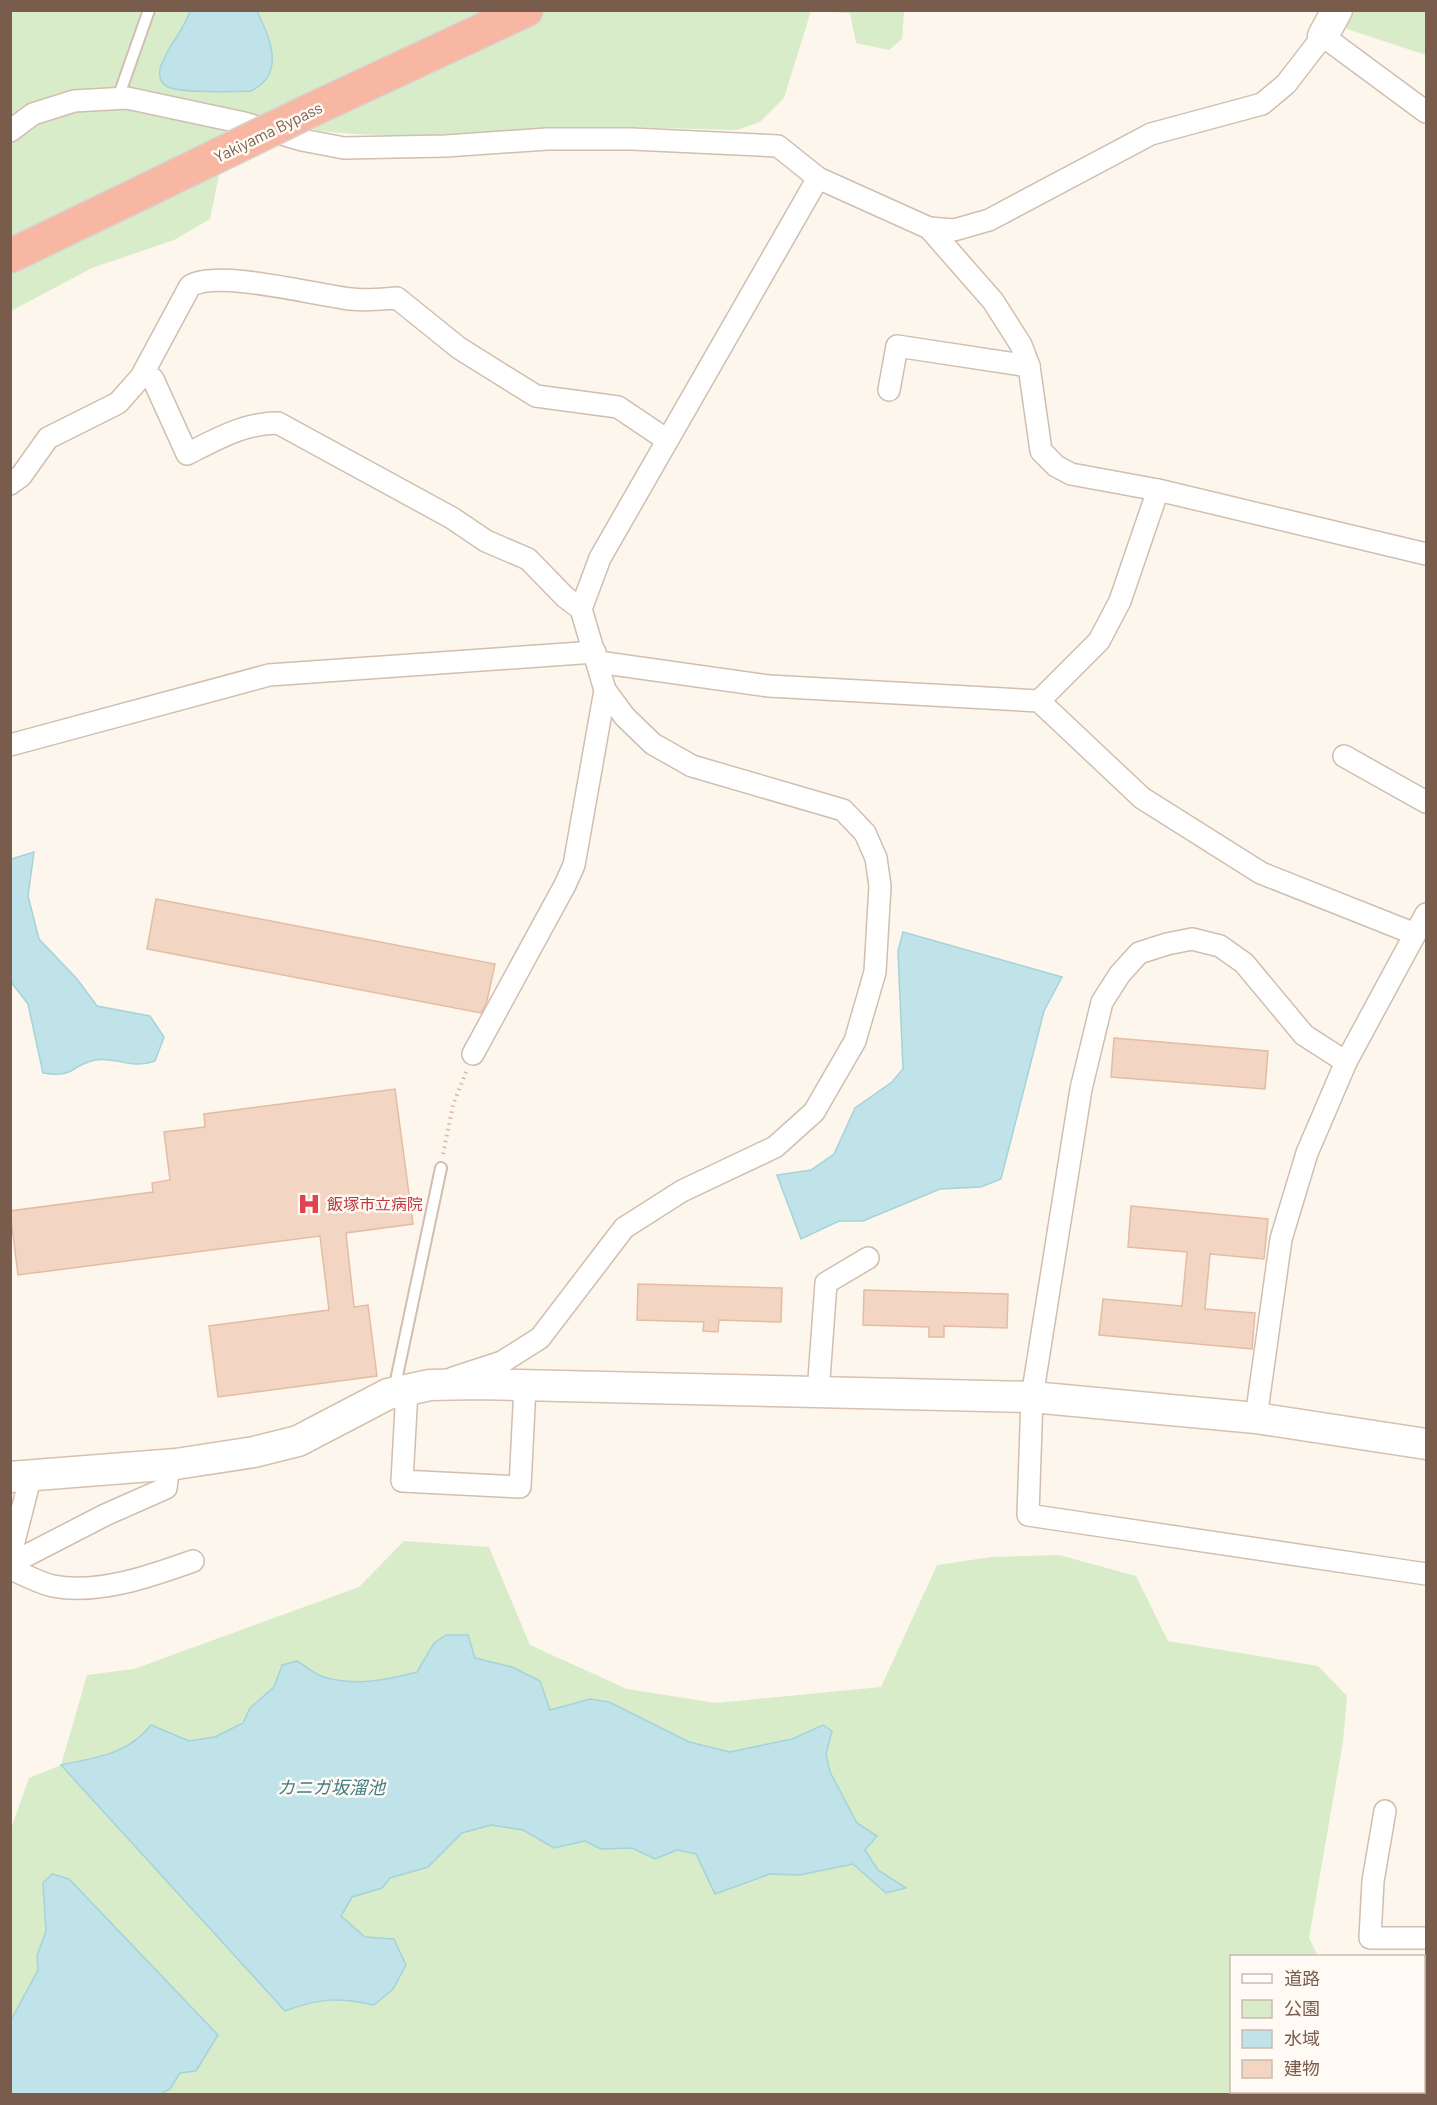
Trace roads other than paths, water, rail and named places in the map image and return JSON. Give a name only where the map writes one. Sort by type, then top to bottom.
[{"type":"highway","name":"Yakiyama Bypass","points":[[10,256],[307,112],[526,10]]},
{"type":"street","points":[[10,131],[33,114],[74,101],[118,98],[180,108],[302,140],[344,148],[423,147],[558,139],[656,140],[778,146],[818,178],[929,228],[954,230],[989,220],[1151,134],[1262,104],[1286,84],[1323,36],[1337,10]]},
{"type":"street","points":[[1323,36],[1426,111]]},
{"type":"street","points":[[581,609],[600,558],[818,178]]},
{"type":"street","points":[[929,228],[993,301],[1021,345],[1029,366],[1041,451],[1056,466],[1071,474],[1158,490],[1426,554]]},
{"type":"street","points":[[10,484],[21,476],[48,438],[118,403],[144,373],[190,286],[199,281],[227,280],[353,300],[397,298],[459,348],[536,396],[618,407],[667,440]]},
{"type":"street","points":[[889,390],[897,346],[1029,366]]},
{"type":"street","points":[[10,1557],[21,1476],[169,1465],[254,1452],[298,1441],[410,1390],[502,1362],[540,1338],[624,1228],[682,1191],[775,1147],[814,1112],[855,1041],[875,972],[880,886],[876,858],[864,833],[843,810],[692,766],[653,744],[625,717],[605,690],[581,609],[528,559],[486,541],[452,518],[278,423],[258,423],[242,427],[187,454],[153,380],[144,373]]},
{"type":"street","points":[[1039,701],[1098,641],[1120,600],[1158,490]]},
{"type":"street","points":[[10,745],[269,675],[596,657],[769,686],[1039,701],[1142,798],[1261,873],[1421,927],[1346,1062],[1307,1153],[1281,1239],[1256,1418]]},
{"type":"street","points":[[473,1054],[574,865],[605,690]]},
{"type":"street","points":[[1344,756],[1426,802]]},
{"type":"street","points":[[1346,1062],[1304,1035],[1244,963],[1220,946],[1192,939],[1167,944],[1139,953],[1120,974],[1102,1002],[1081,1089],[1032,1397],[1028,1515],[1426,1574]]},
{"type":"street","points":[[818,1393],[826,1283],[867,1258]]},
{"type":"street","points":[[410,1390],[525,1386],[1032,1397],[1256,1418],[1426,1444]]},
{"type":"street","points":[[410,1390],[402,1481],[520,1486],[525,1386]]},
{"type":"street","points":[[10,1566],[105,1515],[166,1488],[169,1465]]},
{"type":"street","points":[[10,1566],[51,1586],[70,1588],[133,1580],[193,1561]]},
{"type":"street","points":[[1384,1810],[1373,1881],[1370,1938],[1426,1938]]},
{"type":"lane","points":[[118,98],[149,10]]},
{"type":"lane","points":[[410,1390],[441,1168]]},
{"type":"water","points":[[190,11],[257,11],[272,54],[269,75],[262,83],[251,91],[233,92],[175,89],[164,84],[160,78],[161,66]]},
{"type":"water","points":[[34,852],[28,896],[39,939],[77,979],[97,1006],[150,1016],[164,1037],[155,1061],[131,1064],[103,1059],[87,1062],[67,1073],[43,1073],[28,1004],[11,982],[11,859]]},
{"type":"water","points":[[903,932],[1062,977],[1044,1011],[1001,1179],[981,1187],[940,1189],[863,1221],[839,1221],[801,1239],[777,1175],[811,1170],[834,1154],[855,1108],[892,1082],[903,1069],[898,951]]},
{"type":"water","name":"カニガ坂溜池","points":[[446,1635],[468,1635],[475,1658],[512,1667],[540,1681],[550,1710],[590,1699],[609,1702],[689,1742],[730,1752],[792,1739],[823,1725],[832,1731],[826,1754],[830,1772],[857,1823],[877,1836],[865,1850],[878,1870],[906,1888],[886,1893],[853,1864],[800,1875],[770,1874],[715,1894],[696,1854],[677,1850],[655,1859],[632,1848],[601,1849],[585,1841],[554,1848],[523,1830],[491,1825],[462,1833],[428,1867],[390,1878],[382,1888],[352,1897],[341,1916],[365,1937],[394,1939],[406,1965],[393,1989],[374,2005],[329,2000],[308,2003],[285,2011],[61,1765],[99,1757],[121,1749],[142,1735],[151,1725],[189,1741],[215,1737],[243,1723],[250,1708],[274,1687],[282,1665],[297,1661],[321,1676],[345,1681],[382,1680],[417,1672],[434,1643]]},
{"type":"water","points":[[52,1874],[69,1879],[218,2035],[196,2071],[180,2073],[170,2089],[161,2094],[11,2094],[11,2020],[38,1970],[37,1956],[46,1931],[43,1883]]},
{"type":"place","name":"飯塚市立病院","points":[[309,1204]]}]
